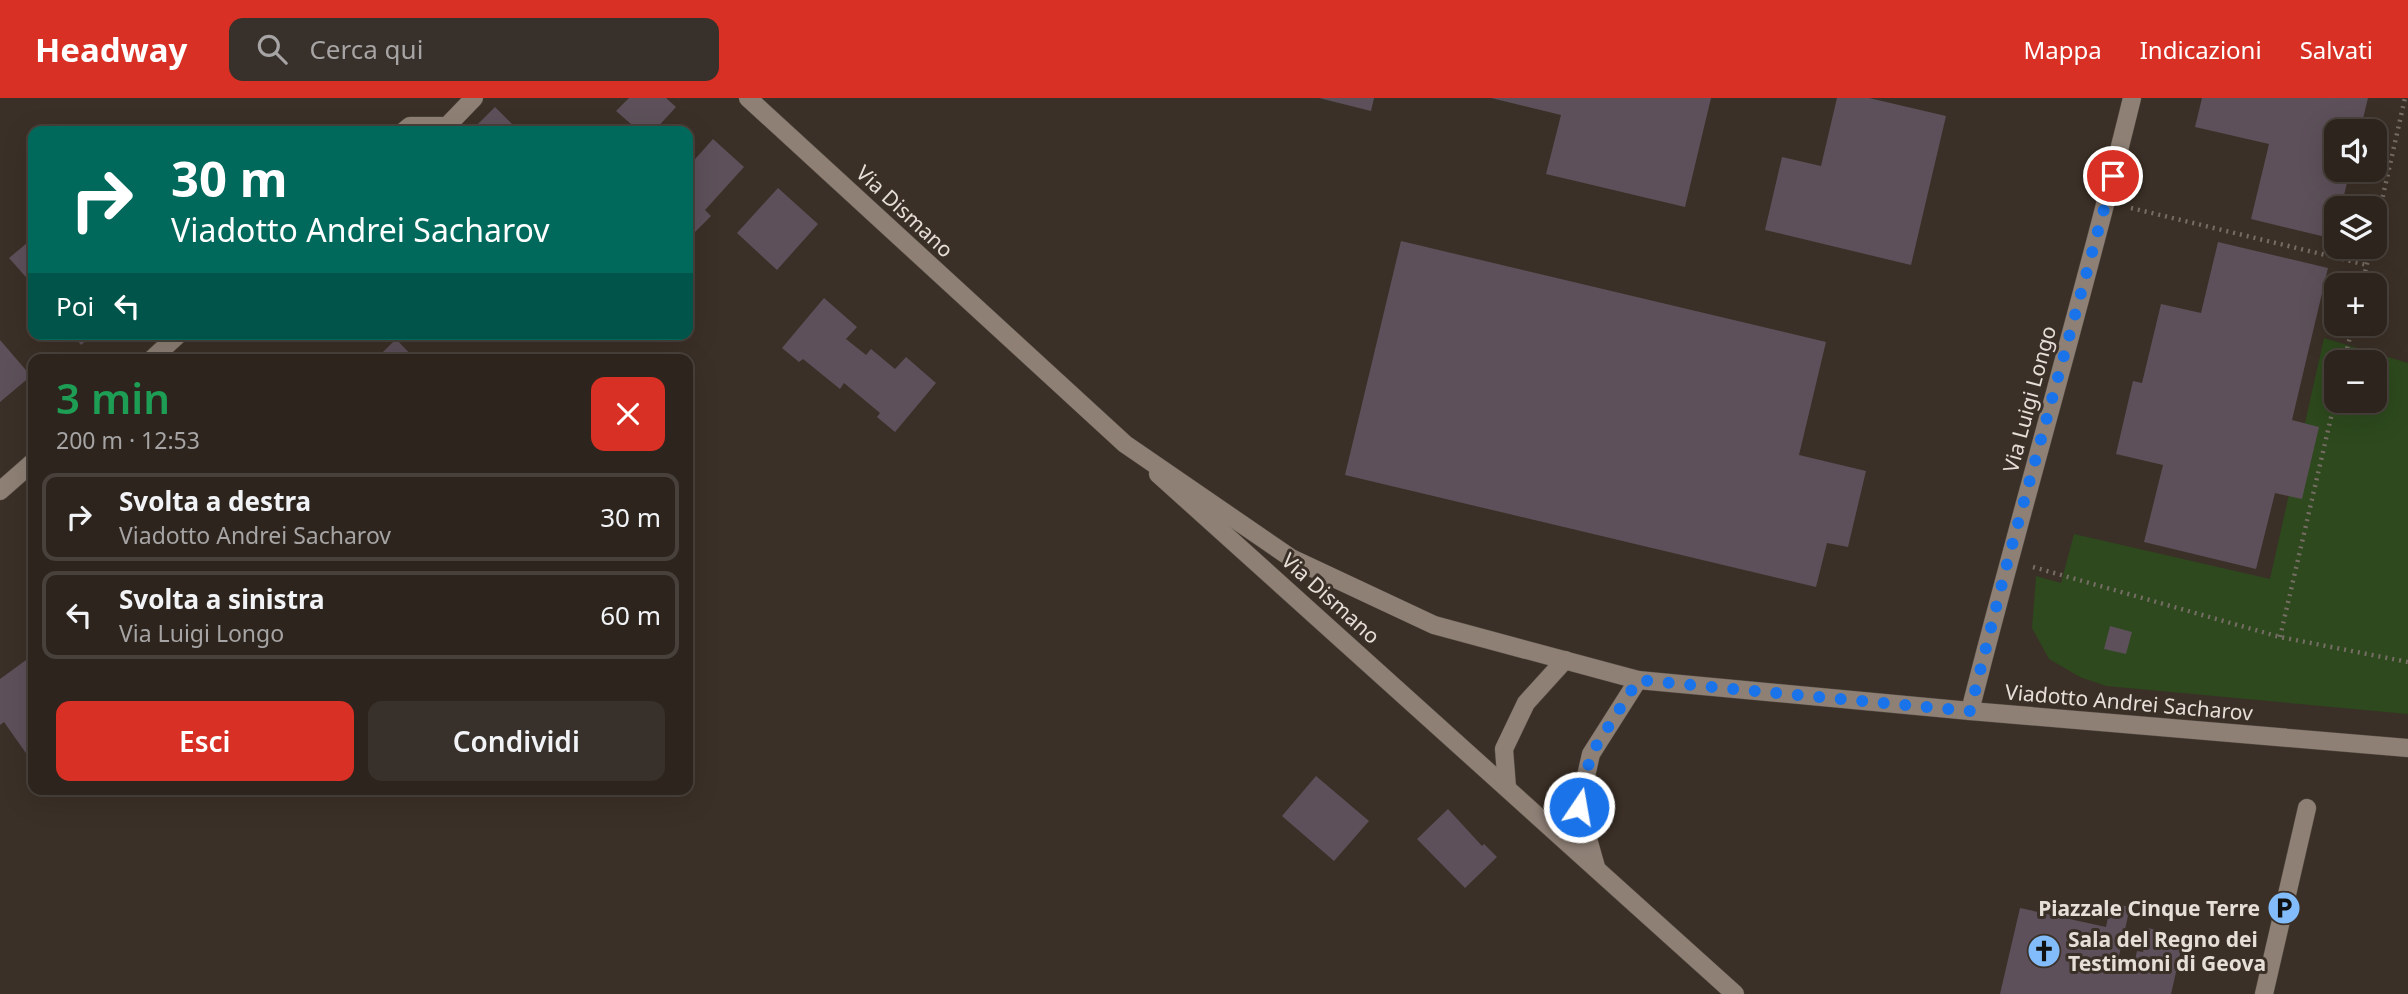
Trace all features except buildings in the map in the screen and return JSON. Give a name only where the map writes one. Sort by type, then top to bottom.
[{"type":"street","points":[[410,126],[447,126],[474,98]]},
{"type":"street","name":"Via Dismano","points":[[748,98],[1735,994]]},
{"type":"street","name":"Via Luigi Longo","points":[[1970,711],[2008,560],[2107,202],[2132,98]]},
{"type":"street","points":[[157,354],[173,340]]},
{"type":"street","name":"Via Dismano","points":[[1125,443],[1291,558],[1434,625],[1638,680]]},
{"type":"street","points":[[0,491],[28,466]]},
{"type":"street","points":[[1507,787],[1504,749],[1526,703],[1565,660]]},
{"type":"street","points":[[1597,867],[1579,807],[1591,754],[1638,680]]},
{"type":"street","name":"Viadotto Andrei Sacharov","points":[[1638,680],[2408,748]]},
{"type":"street","points":[[2264,994],[2307,808]]},
{"type":"path","points":[[2383,196],[2405,98]]},
{"type":"path","points":[[2107,202],[2367,264]]},
{"type":"path","points":[[2365,273],[2368,259]]},
{"type":"path","points":[[2280,637],[2332,413]]},
{"type":"path","points":[[2008,560],[2280,637],[2408,662]]},
{"type":"green space","points":[[2324,338],[2364,350],[2324,350],[2324,413],[2387,413],[2387,357],[2408,363],[2408,714],[2106,686],[2080,677],[2049,659],[2032,628],[2036,576],[2061,583],[2074,534],[2270,579]]},
{"type":"place","name":"Piazzale Cinque Terre","points":[[2284,908]]},
{"type":"place","name":"Sala del Regno dei Testimoni di Geova","points":[[2044,951]]},
{"type":"route","points":[[1579,807],[1591,754],[1638,680],[1970,711],[2008,560],[2113,176]]}]
